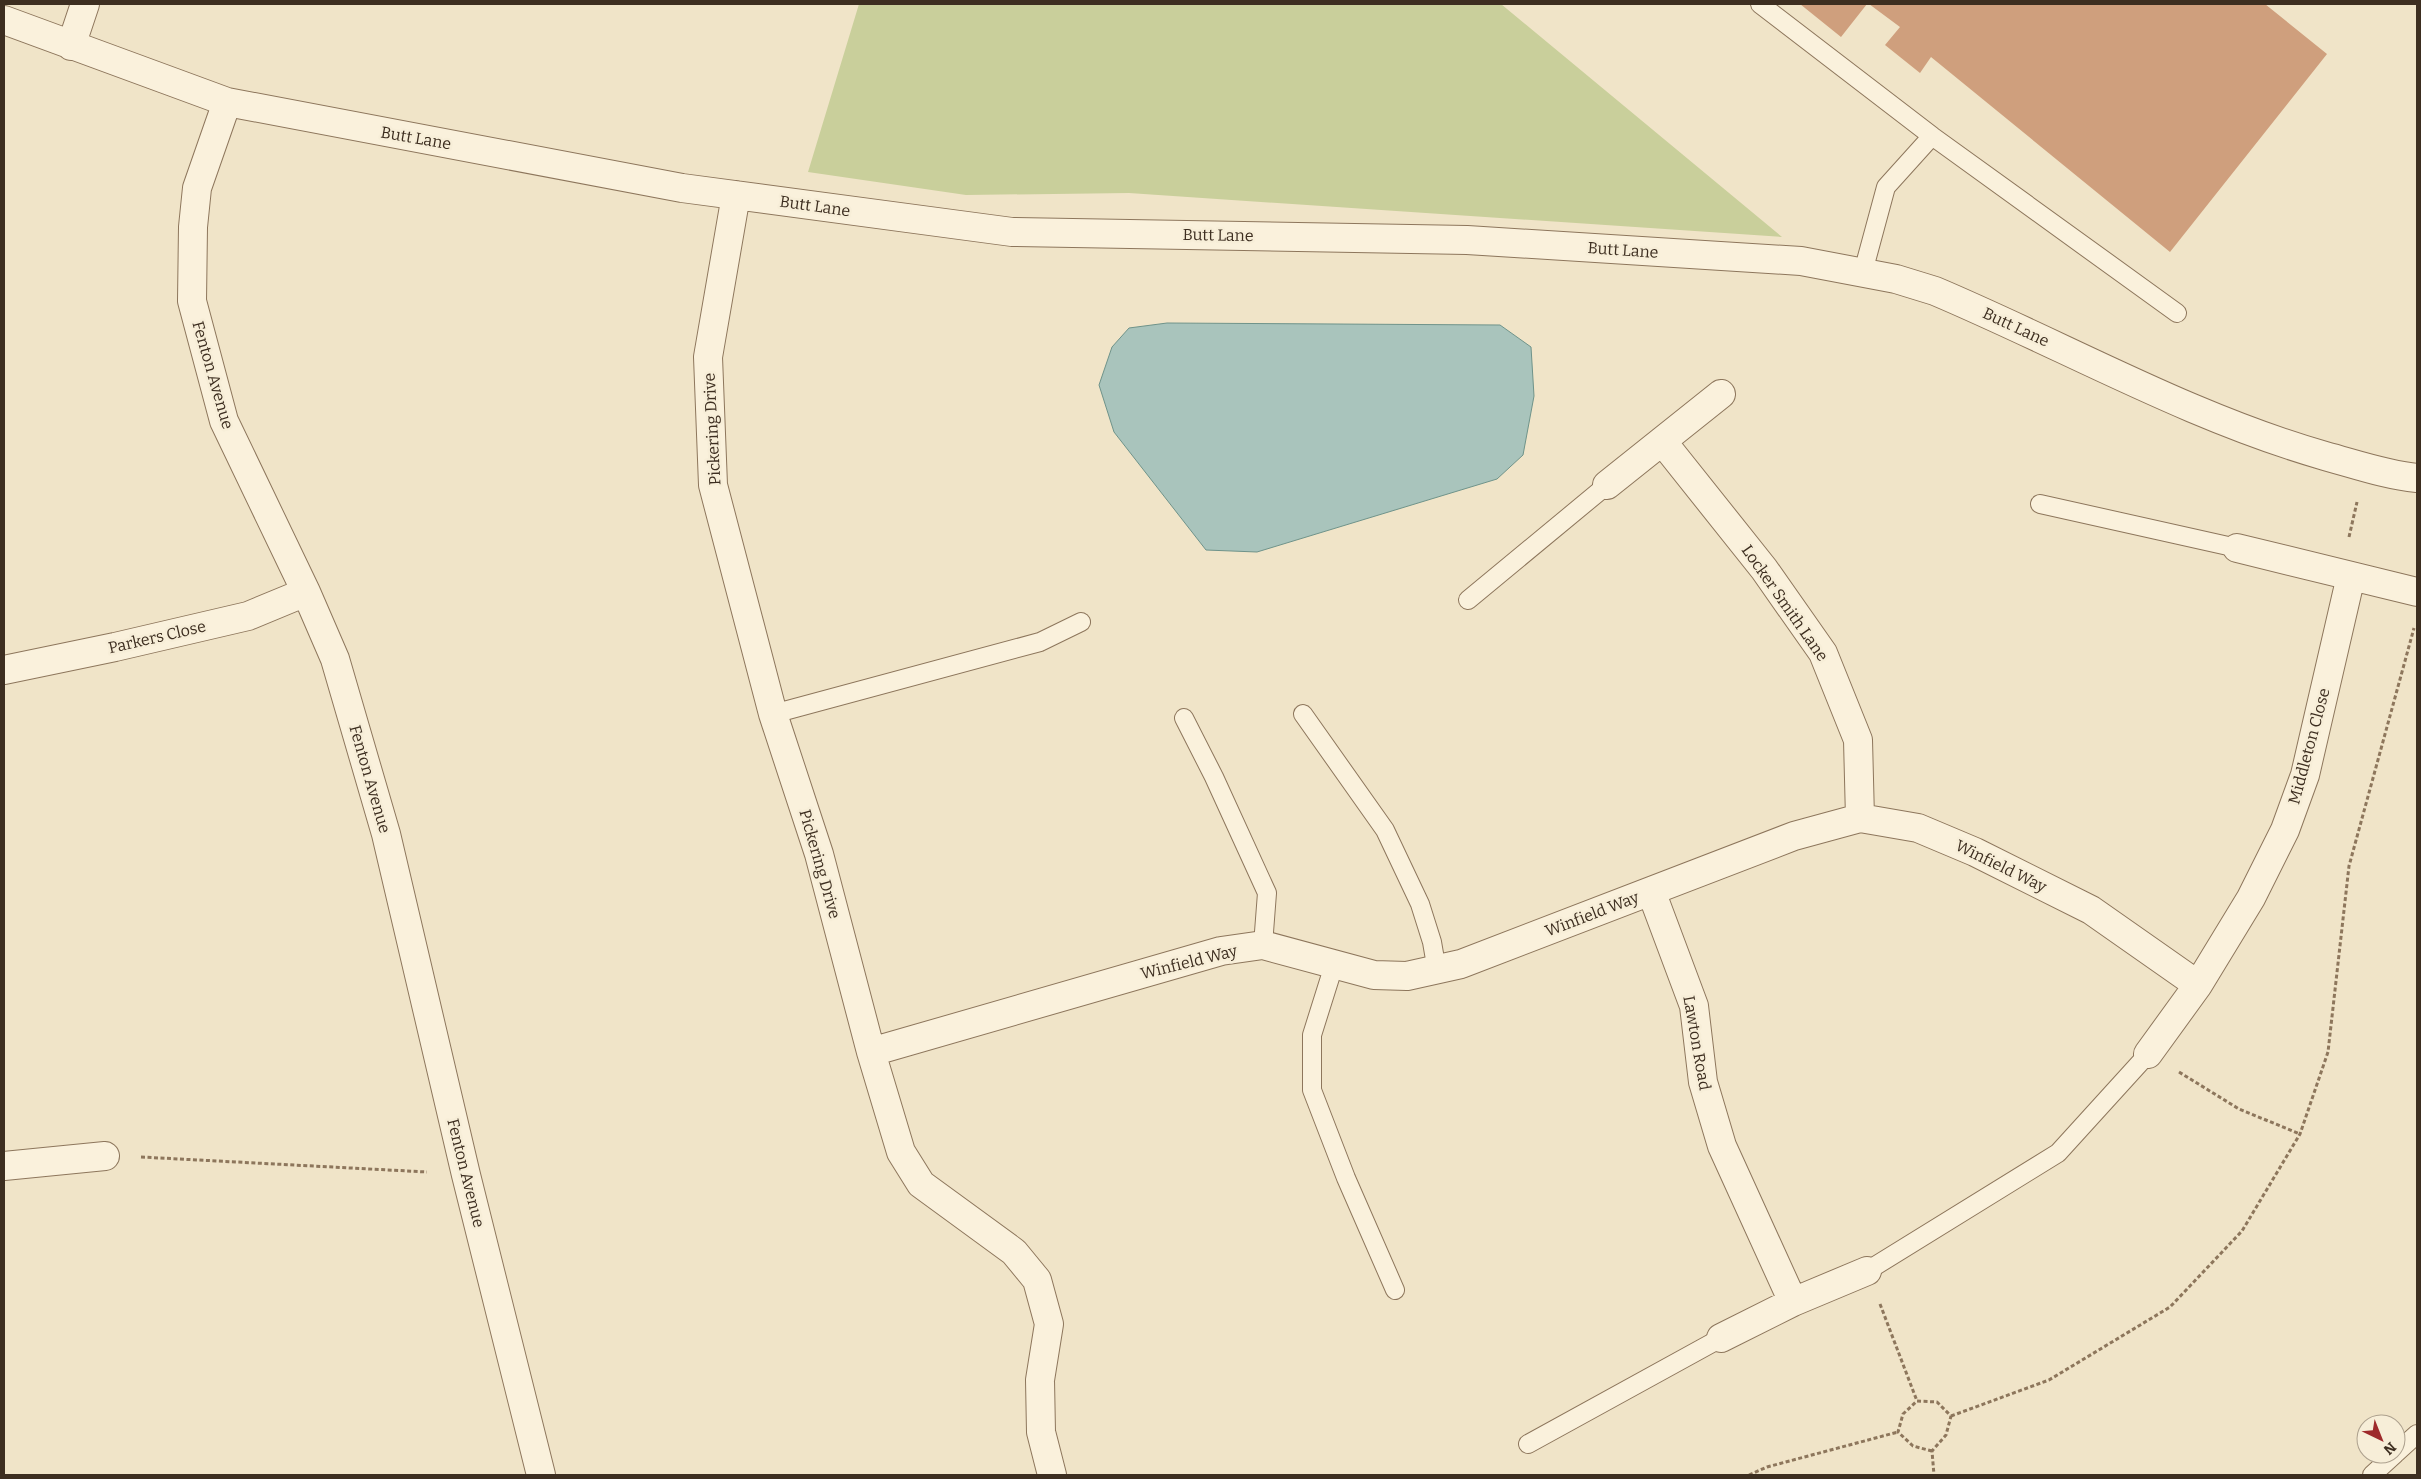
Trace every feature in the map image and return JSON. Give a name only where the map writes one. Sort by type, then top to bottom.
[{"type":"street","points":[[71,46],[85,4]]},
{"type":"street","name":"Butt Lane","points":[[4,20],[227,102],[682,188],[1012,232],[1467,240],[1802,261],[1896,278],[1935,291],[2164,396],[2282,443],[2372,469],[2417,478]]},
{"type":"street","name":"Fenton Avenue","points":[[227,102],[197,188],[193,227],[192,301],[224,420],[306,592],[335,659],[386,834],[466,1174],[541,1475]]},
{"type":"street","name":"Pickering Drive","points":[[736,195],[708,357],[713,485],[773,714],[819,854],[871,1052],[901,1152],[921,1184],[1014,1252],[1037,1280],[1049,1324],[1040,1380],[1041,1432],[1052,1475]]},
{"type":"street","points":[[1607,485],[1721,394]]},
{"type":"street","name":"Locker Smith Lane","points":[[1662,441],[1764,569],[1823,653],[1858,740],[1860,818]]},
{"type":"street","points":[[2237,548],[2417,592]]},
{"type":"street","name":"Middleton Close","points":[[2198,985],[2251,898],[2285,830],[2305,776],[2346,575]]},
{"type":"street","name":"Parkers Close","points":[[4,670],[115,647],[248,616],[306,592]]},
{"type":"street","name":"Winfield Way","points":[[871,1052],[1221,950],[1263,945],[1374,975],[1406,976],[1437,971],[1461,964],[1794,836],[1860,818],[1918,828],[1984,857],[2092,910],[2198,985]]},
{"type":"street","name":"Lawton Road","points":[[1652,891],[1694,1006],[1702,1082],[1722,1146],[1794,1302]]},
{"type":"street","points":[[2148,1054],[2198,985]]},
{"type":"street","points":[[4,1166],[105,1156]]},
{"type":"street","points":[[1721,1338],[1794,1302],[1867,1271]]},
{"type":"lane","points":[[1760,4],[1932,136],[2177,313]]},
{"type":"lane","points":[[1863,272],[1886,187],[1932,136]]},
{"type":"lane","points":[[1468,600],[1607,485]]},
{"type":"lane","points":[[2040,504],[2237,548]]},
{"type":"lane","points":[[773,714],[1040,642],[1081,622]]},
{"type":"lane","points":[[1303,714],[1385,830],[1420,904],[1432,942],[1437,971]]},
{"type":"lane","points":[[1184,718],[1214,777],[1266,893],[1263,945]]},
{"type":"lane","points":[[1334,965],[1312,1035],[1312,1090],[1346,1178],[1395,1290]]},
{"type":"lane","points":[[1867,1271],[2058,1153],[2148,1054]]},
{"type":"lane","points":[[1528,1444],[1721,1338]]},
{"type":"lane","points":[[2406,1444],[2417,1434]]},
{"type":"lane","points":[[2372,1475],[2385,1464]]},
{"type":"path","points":[[2346,575],[2359,495]]},
{"type":"path","points":[[1951,1416],[2049,1380],[2170,1306],[2242,1231],[2300,1134],[2328,1052],[2350,866],[2415,624]]},
{"type":"path","points":[[2148,1054],[2239,1109],[2300,1134]]},
{"type":"path","points":[[105,1156],[466,1174]]},
{"type":"path","points":[[1867,1271],[1918,1401]]},
{"type":"path","points":[[1898,1432],[1903,1414],[1918,1401],[1937,1402],[1951,1416]]},
{"type":"path","points":[[1934,1475],[1932,1451],[1946,1435],[1951,1416]]},
{"type":"path","points":[[1898,1432],[1914,1446],[1932,1451]]},
{"type":"path","points":[[1749,1475],[1767,1467],[1898,1432]]},
{"type":"green space","points":[[859,4],[1501,4],[1782,237],[1129,193],[966,195],[808,172]]},
{"type":"water","points":[[1167,323],[1500,325],[1531,347],[1534,396],[1523,455],[1497,479],[1257,552],[1206,550],[1114,432],[1099,385],[1112,347],[1129,328]]},
{"type":"building","points":[[1800,4],[1867,4],[1841,37]]},
{"type":"building","points":[[1869,4],[2265,4],[2327,54],[2170,252],[1931,57],[1920,73],[1885,45],[1900,27]]}]
